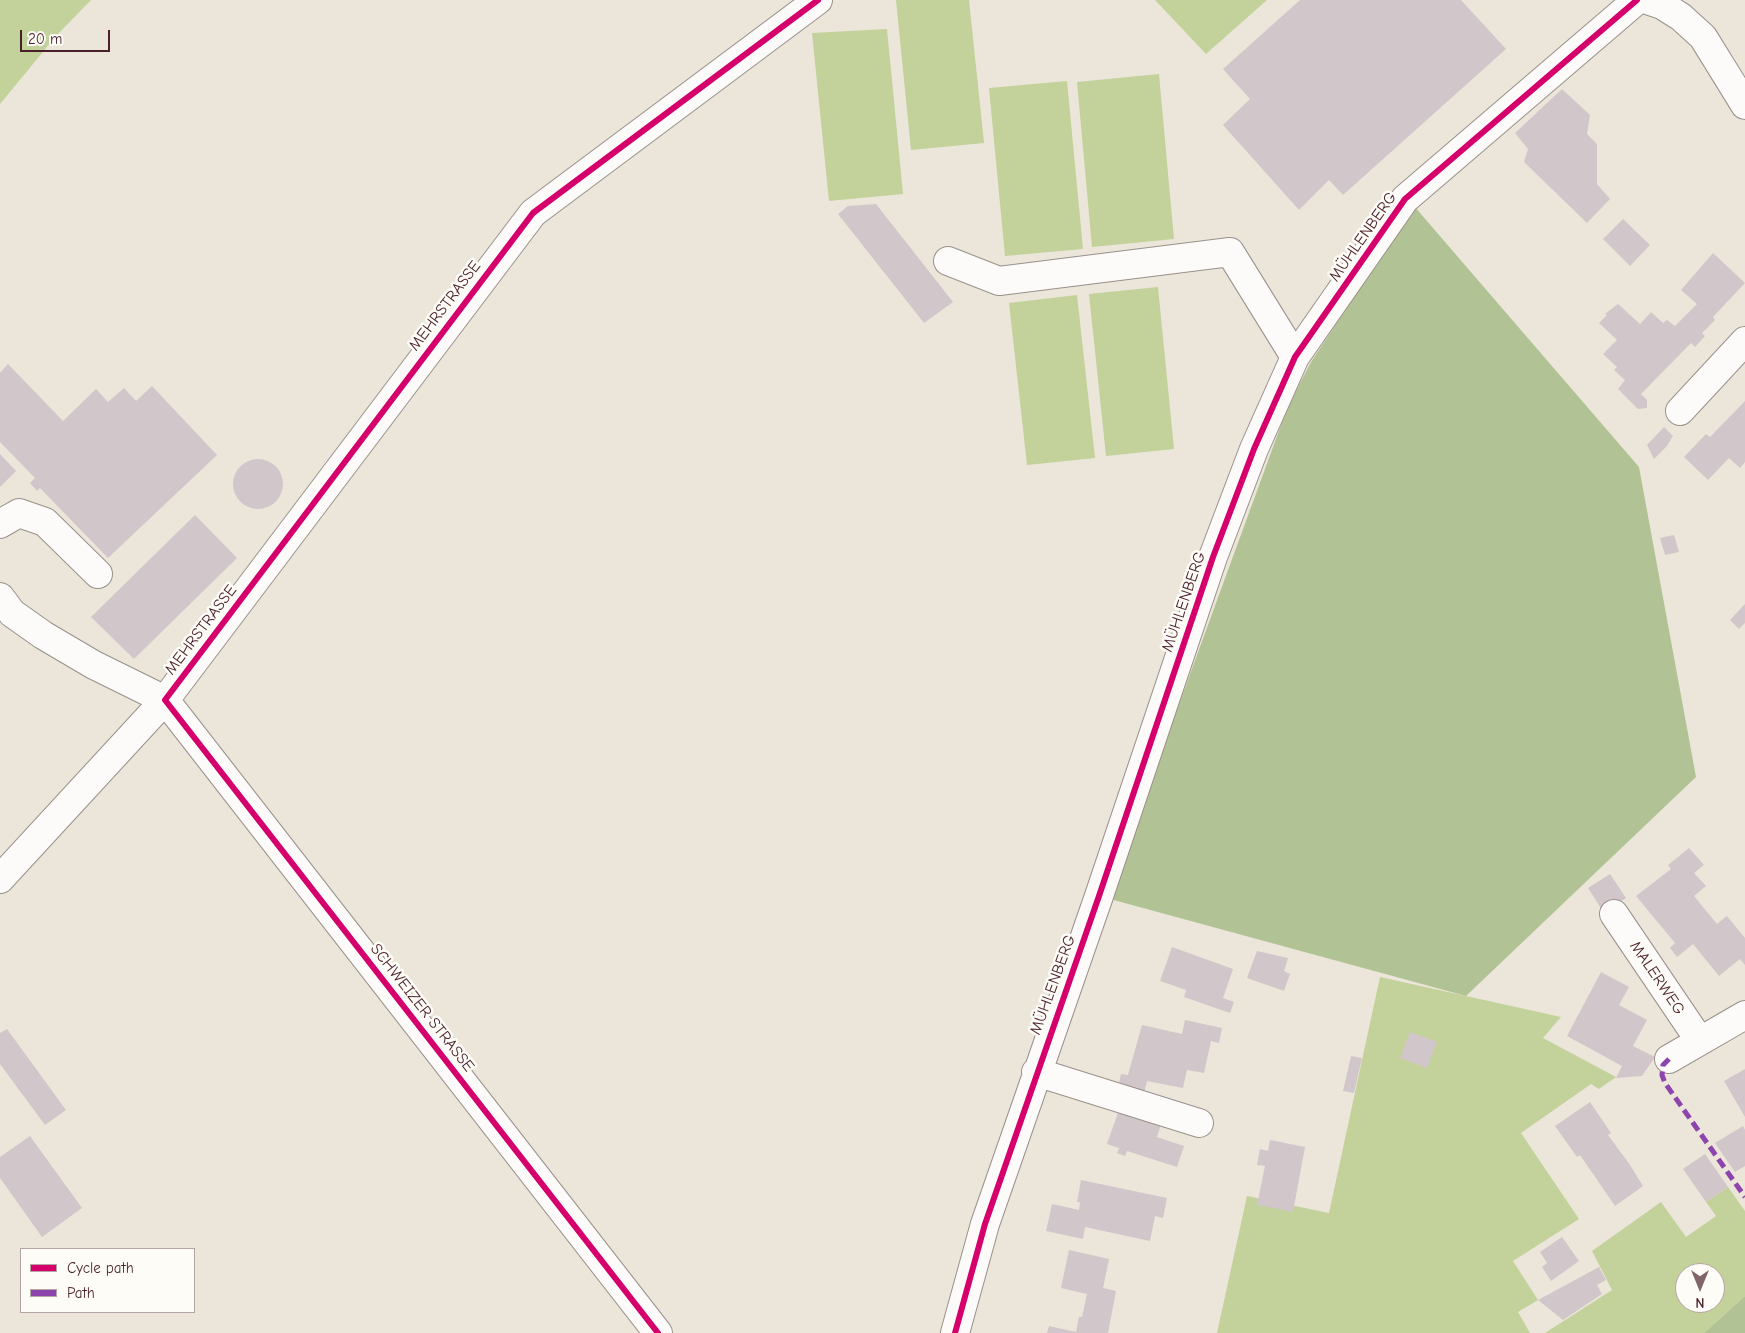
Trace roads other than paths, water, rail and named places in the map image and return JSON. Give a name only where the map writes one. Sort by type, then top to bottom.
[{"type":"street","name":"MEHRSTRASSE","points":[[0,879],[165,700],[533,213],[818,0]]},
{"type":"street","name":"MÜHLENBERG","points":[[955,1333],[985,1224],[1036,1072],[1099,896],[1213,557],[1254,449],[1295,357],[1405,199],[1637,0]]},
{"type":"street","points":[[1647,0],[1662,5],[1681,17],[1703,37],[1745,105]]},
{"type":"street","points":[[948,261],[999,281],[1230,252],[1295,357]]},
{"type":"street","points":[[1680,411],[1745,340]]},
{"type":"street","points":[[0,524],[19,514],[45,522],[98,574]]},
{"type":"street","points":[[0,597],[12,613],[43,635],[94,665],[165,700]]},
{"type":"street","name":"SCHWEIZER STRASSE","points":[[165,700],[658,1333]]},
{"type":"street","name":"MALERWEG","points":[[1614,914],[1700,1041]]},
{"type":"street","points":[[1669,1060],[1745,1014]]},
{"type":"street","points":[[1036,1072],[1199,1123]]}]
